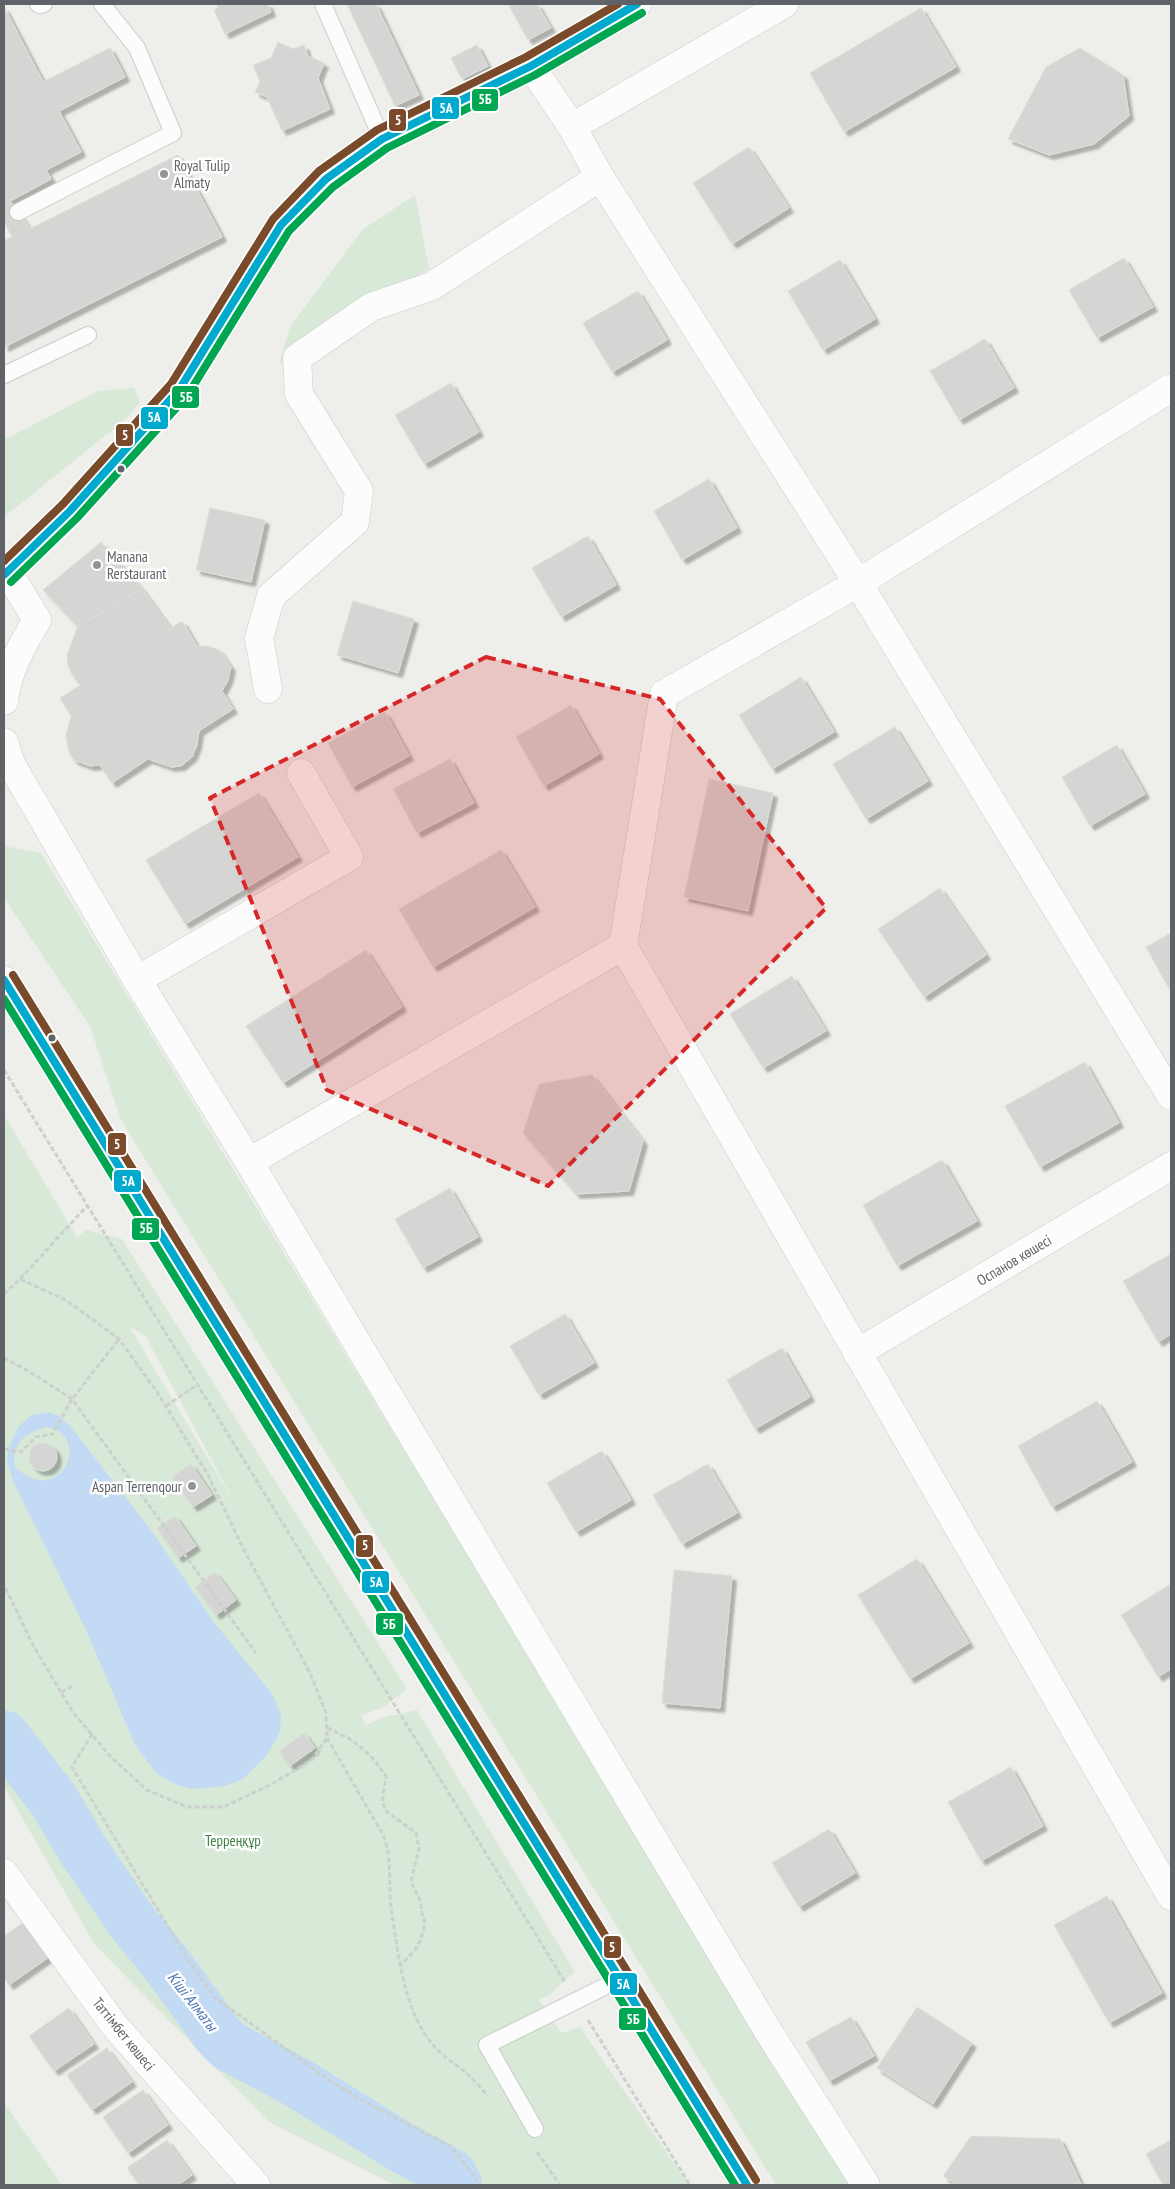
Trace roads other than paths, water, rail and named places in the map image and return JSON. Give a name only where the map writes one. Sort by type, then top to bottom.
[{"type":"street","points":[[4,701],[5,692],[18,653],[37,620],[6,574],[70,511],[179,390],[281,225],[326,179],[382,139],[531,66],[637,4]]},
{"type":"street","points":[[572,127],[784,4]]},
{"type":"street","points":[[531,66],[572,127],[600,176],[858,583],[1171,1096]]},
{"type":"street","points":[[268,688],[259,638],[271,596],[355,522],[360,491],[299,394],[297,358],[371,307],[432,286],[600,176]]},
{"type":"street","points":[[1171,388],[858,583],[664,694],[623,946],[1171,1896]]},
{"type":"street","points":[[4,742],[11,764],[137,980],[249,1162],[763,2022],[866,2185]]},
{"type":"street","points":[[137,980],[349,857],[301,773]]},
{"type":"street","points":[[249,1162],[623,946]]},
{"type":"street","points":[[4,980],[747,2185]]},
{"type":"street","name":"Оспанов көшесі","points":[[857,1354],[1171,1166]]},
{"type":"street","name":"Таттімбет көшесі","points":[[4,1873],[114,2025],[256,2185]]},
{"type":"lane","points":[[38,4],[44,4]]},
{"type":"lane","points":[[18,212],[173,133],[137,48],[102,4]]},
{"type":"lane","points":[[323,4],[382,139]]},
{"type":"lane","points":[[4,375],[88,335]]},
{"type":"lane","points":[[535,2129],[487,2045],[620,1979]]},
{"type":"water","points":[[49,1412],[61,1417],[75,1432],[151,1530],[213,1621],[273,1695],[281,1715],[280,1732],[267,1755],[243,1779],[225,1786],[193,1789],[176,1785],[156,1773],[135,1745],[86,1630],[13,1481],[7,1460],[9,1447],[18,1427],[31,1415]],"holes":[[[46,1427],[60,1433],[68,1443],[69,1455],[66,1466],[58,1475],[46,1480],[32,1478],[15,1467],[15,1452],[26,1436]]]},
{"type":"waterway","name":"Кіші Алматы","points":[[4,1736],[53,1799],[83,1850],[132,1922],[165,1962],[218,2035],[229,2046],[298,2083],[401,2147],[451,2174],[457,2185]]},
{"type":"place","name":"Royal Tulip Almaty","points":[[164,174]]},
{"type":"place","name":"Manana Rerstaurant","points":[[97,565]]},
{"type":"place","name":"Aspan Terrenqour","points":[[192,1486]]},
{"type":"park label","name":"Терреңқұр","points":[[233,1840]]}]
